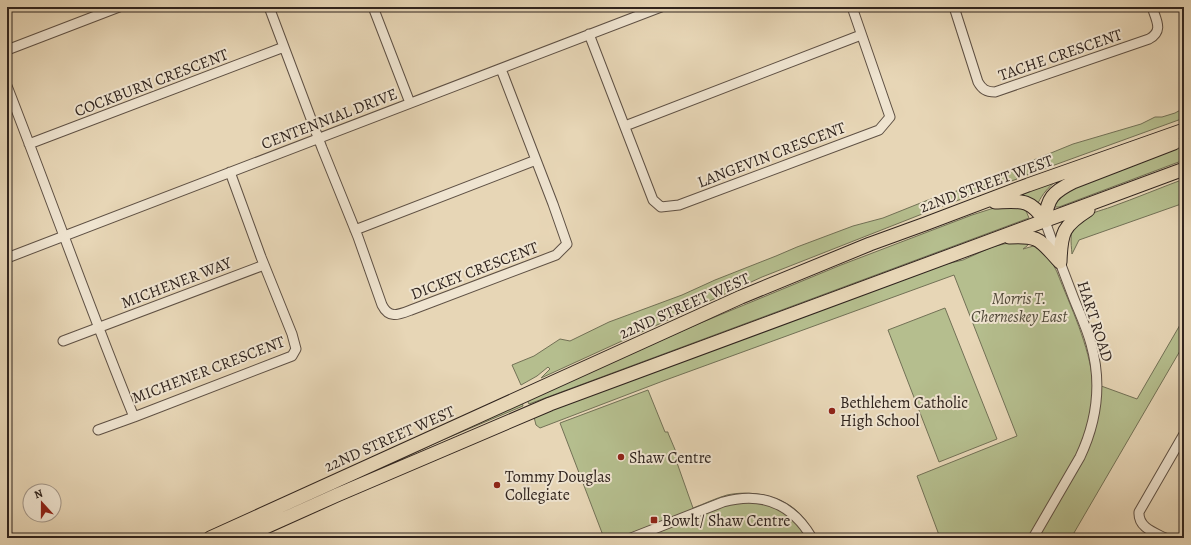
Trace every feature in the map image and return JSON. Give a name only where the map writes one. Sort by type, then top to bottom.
[{"type":"highway","name":"22ND STREET WEST","points":[[210,538],[741,298],[870,244],[1034,183],[1184,130]]},
{"type":"highway","points":[[1045,221],[1046,209],[1049,201],[1061,188],[1184,139]]},
{"type":"highway","name":"22ND STREET WEST","points":[[241,538],[337,495],[550,404],[1184,169]]},
{"type":"highway","points":[[984,202],[1019,201],[1039,211],[1045,221]]},
{"type":"highway","points":[[1060,262],[1061,241],[1065,229],[1076,217],[1098,201]]},
{"type":"highway","points":[[1000,237],[1021,236],[1034,238],[1045,246],[1060,262]]},
{"type":"street","points":[[7,50],[119,7]]},
{"type":"street","points":[[269,7],[318,138]]},
{"type":"street","points":[[373,7],[410,103]]},
{"type":"street","name":"LANGEVIN CRESCENT","points":[[589,34],[652,200],[661,207],[678,205],[879,130],[890,117],[852,7]]},
{"type":"street","name":"TACHE CRESCENT","points":[[954,7],[978,82],[984,90],[994,92],[1148,39],[1156,33],[1158,28],[1152,7]]},
{"type":"street","name":"CENTENNIAL DRIVE","points":[[7,258],[657,8]]},
{"type":"street","points":[[625,126],[861,35]]},
{"type":"street","name":"COCKBURN CRESCENT","points":[[29,144],[284,47]]},
{"type":"street","name":"DICKEY CRESCENT","points":[[318,138],[355,230],[382,305],[388,314],[400,314],[556,255],[567,244],[501,69]]},
{"type":"street","points":[[7,86],[63,236]]},
{"type":"street","points":[[355,230],[536,160]]},
{"type":"street","name":"MICHENER CRESCENT","points":[[63,236],[134,417],[292,356],[296,349],[292,334],[264,265],[230,172]]},
{"type":"street","name":"HART ROAD","points":[[1032,538],[1080,457],[1094,421],[1097,397],[1097,373],[1092,346],[1045,221]]},
{"type":"street","name":"MICHENER WAY","points":[[63,341],[264,265]]},
{"type":"street","points":[[98,430],[134,417]]},
{"type":"street","points":[[1165,538],[1142,525],[1139,512],[1184,434]]},
{"type":"street","points":[[631,538],[723,502],[747,498],[771,501],[786,508],[801,522],[812,538]]},
{"type":"green space","points":[[1184,108],[1184,118],[1027,175],[1024,164],[1073,144],[1141,124],[1155,117],[1162,117],[1175,113]]},
{"type":"green space","points":[[1184,145],[1184,160],[1059,207],[1054,207],[1057,201],[1068,189]]},
{"type":"green space","points":[[1016,168],[1019,174],[1017,179],[945,205],[762,277],[541,378],[550,369],[548,367],[537,376],[521,385],[512,365],[534,356],[560,339],[570,341],[609,322],[682,295],[797,247],[853,226],[883,218]]},
{"type":"green space","points":[[1184,179],[1184,203],[1079,240],[1072,254],[1072,232],[1077,221],[1088,215]]},
{"type":"green space","points":[[1056,181],[1046,191],[1038,203],[1023,196],[1017,195]]},
{"type":"green space","points":[[1024,206],[1029,218],[529,404],[527,400],[698,324],[841,265],[972,215],[997,207]]},
{"type":"green space","name":"Morris T. Cherneskey East","points":[[1030,242],[1023,249],[1037,245],[1057,272],[1084,340],[1093,383],[1137,399],[1184,318],[1184,344],[1071,538],[933,538],[939,535],[917,476],[1017,436],[954,275],[663,381],[540,428],[536,425],[534,417],[938,266],[963,260],[992,247],[1008,243]]},
{"type":"green space","points":[[945,308],[997,439],[939,462],[888,330]]},
{"type":"green space","points":[[648,390],[665,432],[668,432],[679,459],[676,460],[693,508],[727,495],[745,493],[764,495],[782,501],[797,511],[817,538],[604,538],[560,423]]},
{"type":"green space","points":[[522,401],[523,406],[440,441],[393,463],[392,459]]},
{"type":"place","name":"Bethlehem Catholic High School","points":[[832,411]]},
{"type":"place","name":"Shaw Centre","points":[[621,457]]},
{"type":"place","name":"Tommy Douglas Collegiate","points":[[497,485]]},
{"type":"place","name":"Bowlt/ Shaw Centre","points":[[654,520]]}]
